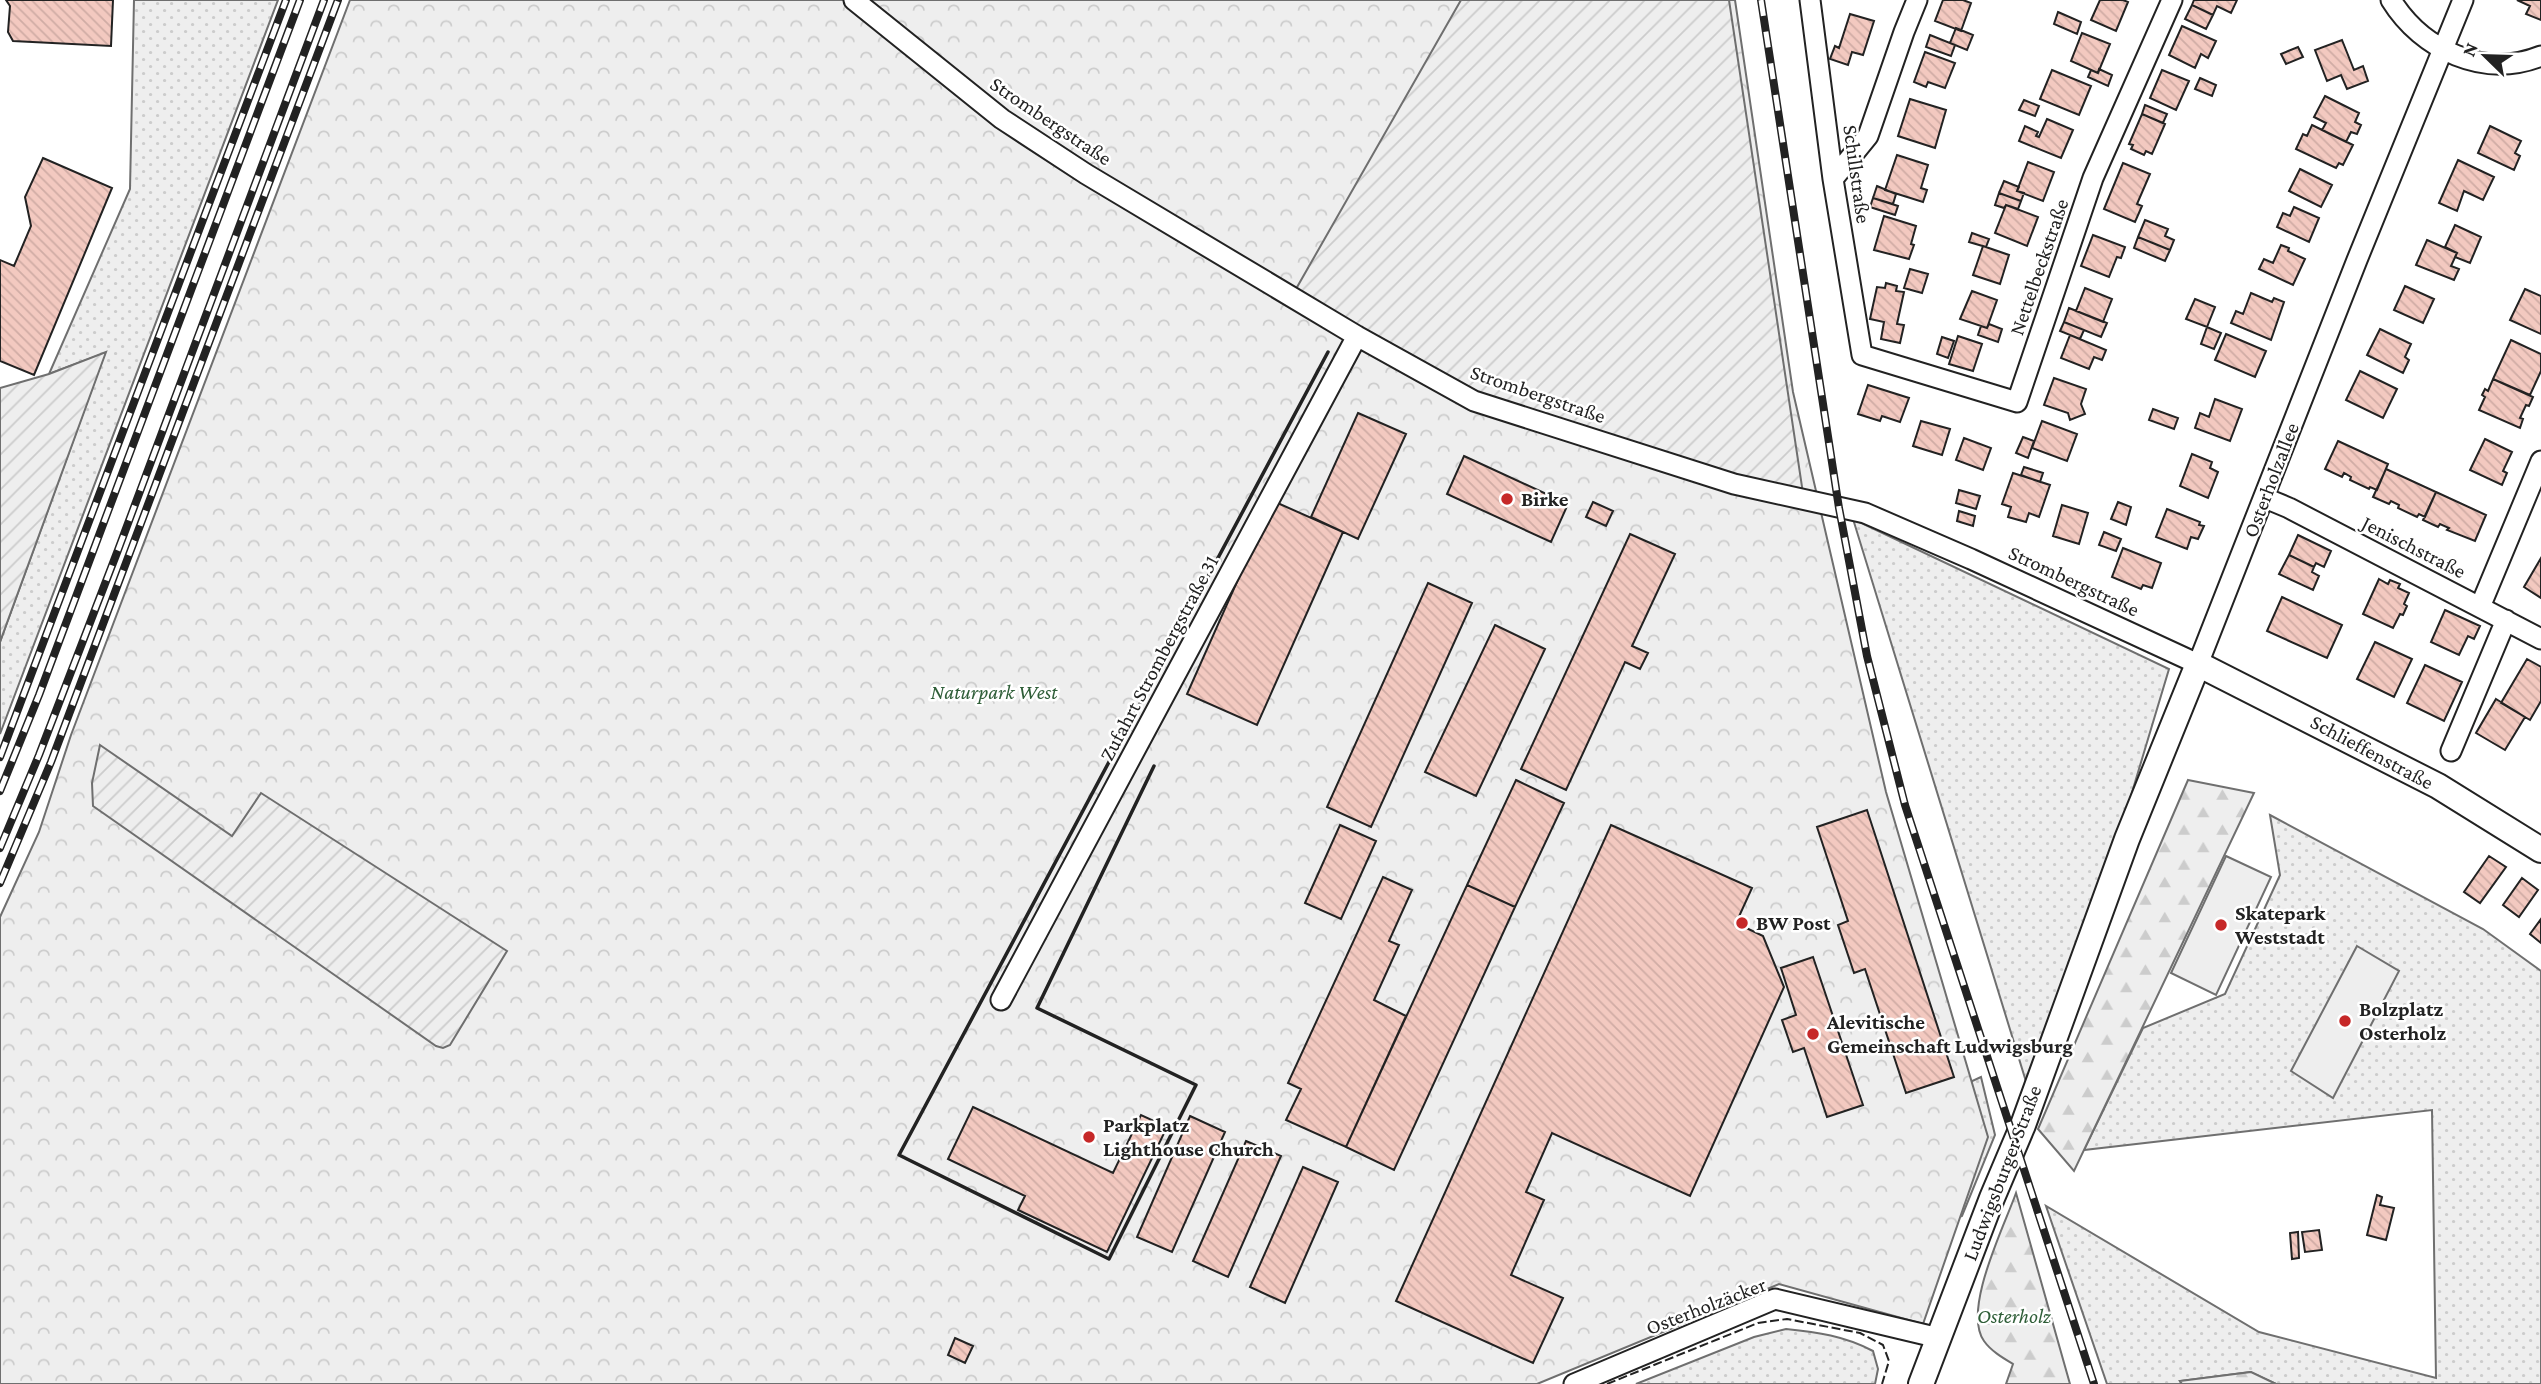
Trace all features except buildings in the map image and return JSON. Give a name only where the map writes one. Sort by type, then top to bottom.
[{"type":"street","name":"Strombergstraße","points":[[854,0],[1014,127],[1086,174],[1357,336],[1474,401],[1734,484],[1864,513],[1972,559],[2198,664]]},
{"type":"street","name":"Schillstraße","points":[[1810,0],[1833,179],[1862,355]]},
{"type":"street","points":[[1833,179],[1868,136],[1903,32],[1917,0]]},
{"type":"street","name":"Nettelbeckstraße","points":[[1862,355],[2017,402],[2093,178],[2172,0]]},
{"type":"street","points":[[2391,0],[2415,32],[2443,50],[2472,61],[2488,64],[2525,62],[2541,56]]},
{"type":"street","name":"Osterholzallee","points":[[2081,962],[2357,260],[2463,0]]},
{"type":"street","name":"Zufahrt Strombergstraße 31","points":[[1000,1000],[1357,336]]},
{"type":"street","points":[[2480,607],[2541,461]]},
{"type":"street","name":"Jenischstraße","points":[[2265,498],[2541,639]]},
{"type":"street","points":[[2451,751],[2506,620]]},
{"type":"street","name":"Schlieffenstraße","points":[[2198,664],[2438,786],[2541,850]]},
{"type":"street","name":"Ludwigsburger Straße","points":[[1921,1384],[2023,1125],[2081,962]]},
{"type":"street","name":"Osterholzäcker","points":[[1574,1384],[1775,1299],[1939,1338]]},
{"type":"green space","points":[[134,0],[278,0],[0,734],[0,642],[105,353],[49,374],[130,189]]},
{"type":"green space","name":"Naturpark West","points":[[350,0],[1735,0],[1793,392],[1886,792],[1988,1137],[1923,1324],[1779,1284],[1537,1384],[0,1384],[0,917],[39,832],[71,735]]},
{"type":"green space","points":[[1461,0],[1729,0],[1804,500],[1474,401],[1292,296]]},
{"type":"green space","points":[[106,352],[0,642],[0,388],[49,374]]},
{"type":"green space","points":[[1853,519],[2169,669],[2091,929],[2032,1101]]},
{"type":"green space","points":[[100,745],[232,836],[261,793],[507,951],[450,1045],[443,1048],[436,1046],[93,806],[92,783]]},
{"type":"green space","points":[[2188,780],[2254,793],[2074,1171],[2038,1129]]},
{"type":"green space","points":[[2270,815],[2483,929],[2541,971],[2541,1384],[2276,1384],[2250,1372],[2180,1381],[2182,1384],[2107,1384],[2046,1206],[2259,1332],[2436,1378],[2432,1110],[2084,1150],[2143,1028],[2225,994],[2280,875]]},
{"type":"green space","name":"Skatepark Weststadt","points":[[2226,856],[2271,877],[2216,995],[2171,973]]},
{"type":"green space","name":"Bolzplatz Osterholz","points":[[2357,946],[2399,971],[2333,1098],[2291,1071]]},
{"type":"green space","points":[[1981,1077],[1995,1135],[1962,1216],[1903,1238],[1970,1082]]},
{"type":"green space","name":"Osterholz","points":[[2016,1193],[2070,1384],[2006,1384],[2013,1364],[1987,1345],[1979,1327],[1978,1310],[1987,1268]]},
{"type":"green space","points":[[1786,1329],[1831,1336],[1873,1351],[1878,1369],[1875,1384],[1636,1384],[1754,1337]]},
{"type":"green space","points":[[2251,1372],[2276,1384],[2182,1384],[2180,1381]]},
{"type":"railway","points":[[0,757],[286,0]]},
{"type":"railway","points":[[0,791],[39,695],[300,0]]},
{"type":"railway","points":[[0,848],[118,550],[324,0]]},
{"type":"railway","points":[[0,883],[51,762],[338,0]]},
{"type":"railway","points":[[1761,0],[1839,508],[1867,656],[1905,805],[2094,1384]]},
{"type":"fence","points":[[1607,1384],[1758,1323],[1787,1319],[1860,1333],[1883,1345],[1889,1361],[1882,1384]]},
{"type":"wall","points":[[1154,766],[1037,1008],[1196,1085],[1109,1259],[899,1155],[1328,352]]},
{"type":"place","name":"Birke","points":[[1507,499]]},
{"type":"place","name":"BW Post","points":[[1742,923]]},
{"type":"place","name":"Skatepark Weststadt","points":[[2221,925]]},
{"type":"place","name":"Bolzplatz Osterholz","points":[[2345,1021]]},
{"type":"place","name":"Alevitische Gemeinschaft Ludwigsburg","points":[[1813,1034]]},
{"type":"place","name":"Parkplatz Lighthouse Church","points":[[1089,1137]]}]
